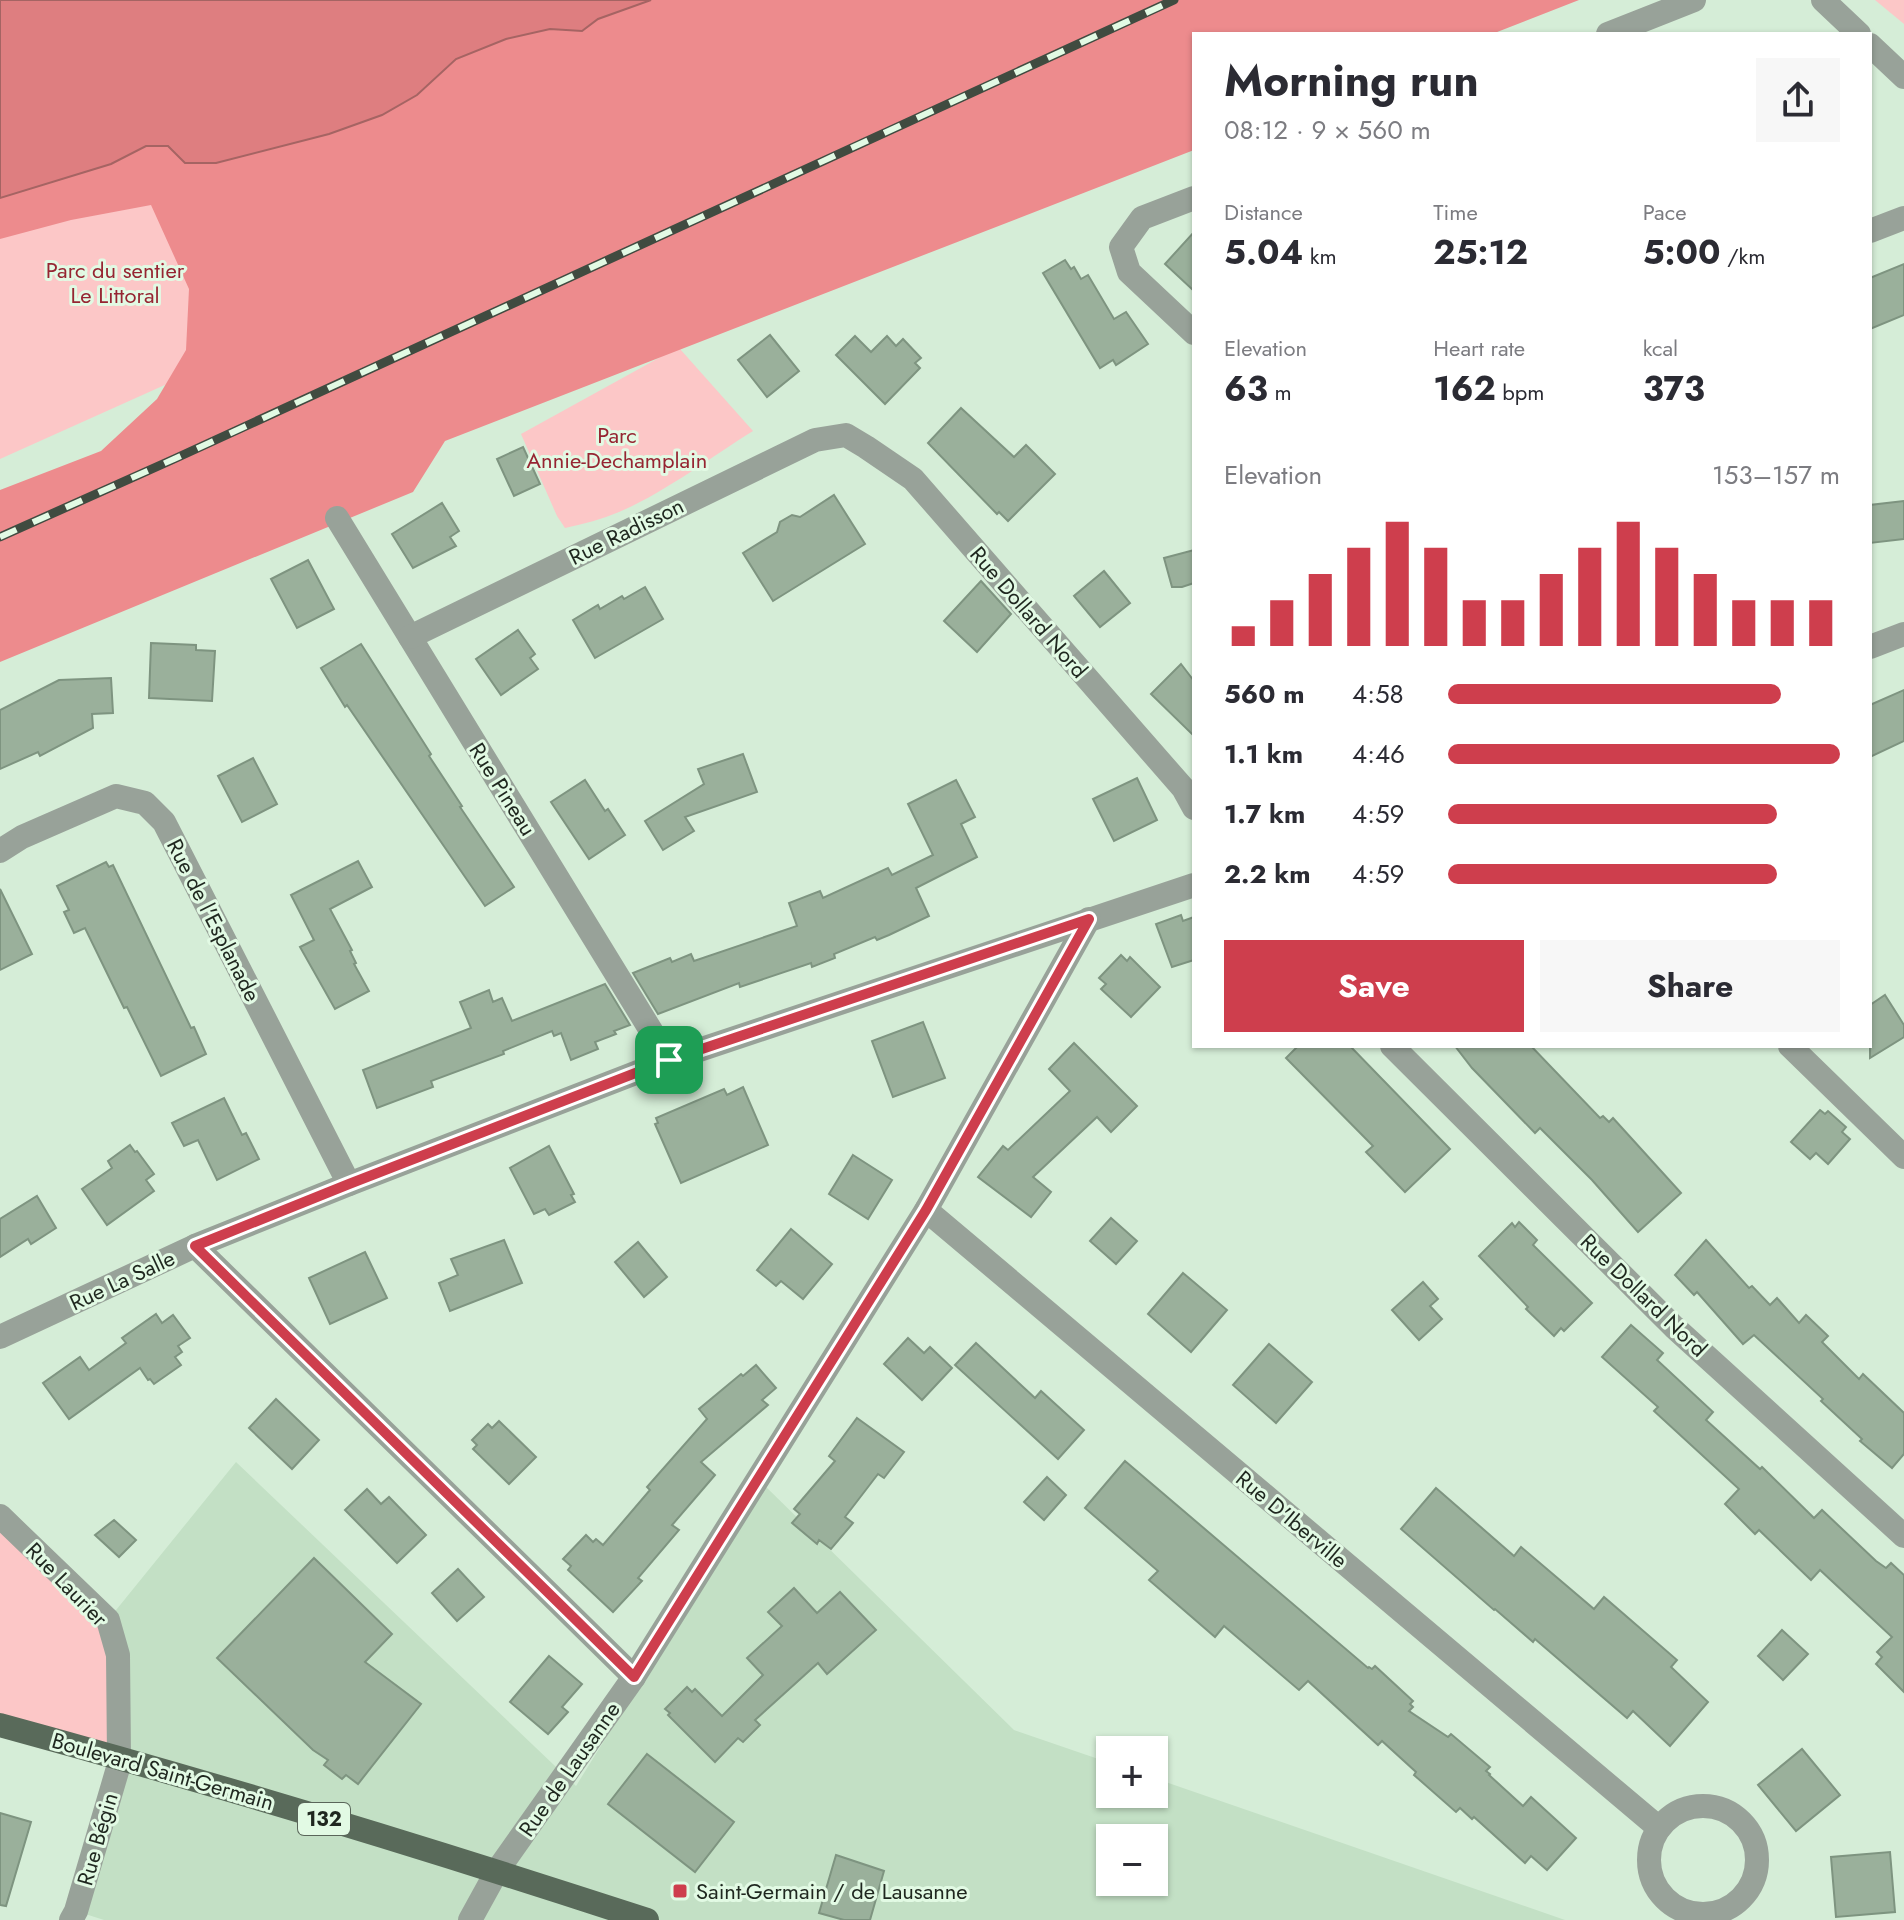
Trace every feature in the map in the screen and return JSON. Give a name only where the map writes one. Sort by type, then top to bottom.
[{"type":"main road","name":"Boulevard Saint-Germain","points":[[0,1725],[119,1757],[497,1871],[647,1920]]},
{"type":"street","points":[[1613,32],[1694,0]]},
{"type":"street","points":[[1823,0],[1857,32]]},
{"type":"street","points":[[1872,47],[1904,77]]},
{"type":"street","points":[[1192,199],[1142,218],[1121,247],[1129,272],[1192,331]]},
{"type":"street","points":[[1872,230],[1904,218]]},
{"type":"street","name":"Rue Radisson","points":[[410,637],[815,440],[846,435]]},
{"type":"street","name":"Rue Dollard Nord","points":[[846,435],[913,479],[1183,788],[1192,804]]},
{"type":"street","name":"Rue Pineau","points":[[337,518],[669,1060]]},
{"type":"street","points":[[1872,646],[1904,634]]},
{"type":"street","name":"Rue de l'Esplanade","points":[[0,851],[22,837],[116,796],[145,803],[164,822],[349,1184]]},
{"type":"street","name":"Rue La Salle","points":[[0,1337],[195,1246],[669,1060],[1192,886]]},
{"type":"street","name":"Rue de Lausanne","points":[[470,1920],[497,1871],[634,1677],[926,1210],[1089,919]]},
{"type":"street","name":"Rue Dollard Nord","points":[[1394,1048],[1674,1327],[1904,1536]]},
{"type":"street","points":[[1792,1048],[1901,1148]]},
{"type":"street","name":"Rue D'Iberville","points":[[926,1210],[1659,1828]]},
{"type":"street","points":[[195,1246],[634,1677]]},
{"type":"street","name":"Rue Laurier","points":[[0,1516],[108,1620],[118,1655],[119,1757]]},
{"type":"street","name":"Rue Bégin","points":[[71,1920],[119,1757]]},
{"type":"street","points":[[1705,1806],[1723,1809],[1738,1818],[1750,1832],[1757,1857],[1753,1883],[1742,1898],[1728,1909],[1711,1915],[1692,1914],[1675,1907],[1661,1896],[1652,1880],[1648,1862],[1651,1844],[1659,1828],[1671,1815],[1688,1808],[1705,1806]]},
{"type":"shaded area","points":[[0,0],[651,0],[598,19],[582,31],[550,29],[506,39],[456,59],[417,95],[382,115],[329,134],[216,163],[185,163],[168,146],[146,146],[111,164],[0,198]]},
{"type":"shaded area","points":[[651,0],[1579,0],[1497,32],[1192,32],[1192,151],[445,441],[413,492],[0,662],[0,490],[101,451],[157,399],[186,350],[189,289],[151,205],[71,220],[0,239],[0,198],[111,164],[146,146],[168,146],[216,163],[329,134],[417,95],[456,59],[506,39],[550,29],[582,31],[598,19]]},
{"type":"shaded area","points":[[236,1462],[576,1786],[763,1484],[1014,1730],[1096,1758],[1096,1808],[1168,1808],[1168,1783],[1565,1920],[104,1920],[76,1911],[118,1768],[108,1620]]},
{"type":"green space","name":"Parc du sentier Le Littoral","points":[[0,0],[1021,0],[0,459]]},
{"type":"green space","points":[[1875,0],[1904,0],[1904,24]]},
{"type":"green space","name":"Parc Annie-Dechamplain","points":[[680,349],[753,431],[636,504],[606,517],[565,528],[521,434]]},
{"type":"green space","points":[[0,1517],[108,1620],[119,1757],[0,1725]]},
{"type":"building","points":[[1192,234],[1192,289],[1165,264]]},
{"type":"building","points":[[1065,260],[1081,279],[1088,275],[1114,319],[1126,312],[1148,344],[1116,365],[1113,360],[1100,368],[1043,273]]},
{"type":"building","points":[[1904,264],[1904,315],[1872,328],[1872,277]]},
{"type":"building","points":[[770,335],[799,371],[767,397],[738,360]]},
{"type":"building","points":[[855,336],[871,352],[887,336],[896,346],[903,339],[921,358],[915,363],[920,368],[885,404],[836,355]]},
{"type":"building","points":[[961,408],[1014,457],[1026,445],[1055,474],[1008,521],[999,512],[997,514],[928,443]]},
{"type":"building","points":[[523,447],[540,484],[514,496],[497,459]]},
{"type":"building","points":[[834,495],[865,544],[773,601],[743,553],[777,532],[780,522],[792,515],[800,517]]},
{"type":"building","points":[[1904,501],[1904,539],[1872,543],[1872,505]]},
{"type":"building","points":[[442,503],[459,531],[450,537],[456,546],[413,568],[392,534]]},
{"type":"building","points":[[1192,551],[1192,584],[1172,587],[1164,558]]},
{"type":"building","points":[[308,560],[334,609],[297,628],[271,579]]},
{"type":"building","points":[[1104,571],[1130,603],[1100,627],[1074,596]]},
{"type":"building","points":[[981,581],[1011,614],[977,652],[944,621]]},
{"type":"building","points":[[645,587],[663,619],[595,658],[573,620],[598,605],[600,609]]},
{"type":"building","points":[[518,630],[535,654],[530,658],[538,669],[501,695],[476,659]]},
{"type":"building","points":[[151,643],[196,645],[196,650],[215,651],[212,701],[149,698]]},
{"type":"building","points":[[361,644],[431,754],[429,756],[460,807],[514,887],[485,906],[321,668]]},
{"type":"building","points":[[1181,664],[1192,678],[1192,734],[1151,694]]},
{"type":"building","points":[[111,678],[113,713],[92,714],[93,728],[40,756],[38,752],[0,769],[0,710],[59,680]]},
{"type":"building","points":[[1904,690],[1904,741],[1872,756],[1872,704]]},
{"type":"building","points":[[743,754],[757,792],[685,817],[694,831],[663,850],[645,821],[704,784],[698,769]]},
{"type":"building","points":[[253,758],[277,804],[242,822],[218,776]]},
{"type":"building","points":[[1137,778],[1157,820],[1114,841],[1093,799]]},
{"type":"building","points":[[585,780],[625,835],[589,859],[551,802]]},
{"type":"building","points":[[956,780],[975,817],[961,824],[977,857],[916,888],[929,916],[877,940],[875,937],[834,954],[835,958],[812,967],[811,963],[740,987],[739,983],[658,1014],[633,973],[670,958],[672,962],[691,954],[694,961],[797,926],[789,903],[820,891],[823,898],[888,868],[892,875],[933,855],[908,804]]},
{"type":"building","points":[[358,861],[372,887],[330,909],[369,991],[335,1009],[300,947],[314,940],[291,895]]},
{"type":"building","points":[[106,862],[109,867],[113,865],[206,1054],[161,1076],[85,928],[74,933],[64,912],[69,910],[57,886]]},
{"type":"building","points":[[0,889],[32,954],[0,970]]},
{"type":"building","points":[[1181,915],[1183,921],[1192,918],[1192,961],[1172,967],[1156,924]]},
{"type":"building","points":[[1121,955],[1127,961],[1130,957],[1160,987],[1131,1017],[1101,989],[1106,984],[1099,978]]},
{"type":"building","points":[[605,984],[630,1025],[595,1042],[598,1049],[571,1060],[561,1033],[554,1036],[552,1031],[503,1051],[504,1054],[431,1081],[433,1087],[377,1108],[363,1070],[471,1028],[460,1002],[489,990],[493,1002],[502,998],[512,1021]]},
{"type":"building","points":[[1885,995],[1904,1025],[1904,1037],[1870,1058],[1872,1048],[1872,1004]]},
{"type":"building","points":[[923,1022],[945,1078],[893,1097],[872,1041]]},
{"type":"building","points":[[1074,1043],[1137,1106],[1111,1132],[1097,1117],[1033,1177],[1051,1192],[1031,1217],[978,1177],[1003,1146],[1008,1150],[1070,1091],[1049,1069]]},
{"type":"building","points":[[1296,1048],[1352,1048],[1450,1149],[1405,1192],[1366,1152],[1373,1146],[1286,1058]]},
{"type":"building","points":[[1457,1048],[1533,1048],[1600,1118],[1603,1116],[1609,1122],[1613,1118],[1681,1193],[1638,1232],[1540,1128],[1535,1133]]},
{"type":"building","points":[[743,1087],[768,1145],[681,1183],[655,1124],[658,1123],[656,1118],[724,1089],[727,1095]]},
{"type":"building","points":[[224,1098],[242,1135],[246,1133],[259,1159],[217,1180],[198,1140],[184,1146],[172,1123]]},
{"type":"building","points":[[1820,1110],[1825,1114],[1828,1111],[1846,1127],[1842,1132],[1850,1139],[1828,1164],[1816,1153],[1810,1159],[1791,1142]]},
{"type":"building","points":[[130,1145],[154,1174],[146,1180],[154,1191],[107,1225],[82,1189],[112,1168],[108,1161]]},
{"type":"building","points":[[549,1146],[574,1194],[571,1195],[575,1202],[549,1215],[545,1209],[534,1214],[510,1168]]},
{"type":"building","points":[[853,1155],[892,1180],[868,1219],[829,1194]]},
{"type":"building","points":[[37,1196],[56,1228],[31,1244],[28,1239],[0,1257],[0,1219]]},
{"type":"building","points":[[1111,1218],[1137,1241],[1116,1264],[1090,1241]]},
{"type":"building","points":[[1519,1222],[1537,1240],[1533,1245],[1592,1303],[1564,1331],[1561,1328],[1554,1336],[1479,1256],[1512,1223],[1515,1227]]},
{"type":"building","points":[[791,1229],[832,1264],[803,1299],[781,1281],[776,1286],[757,1270]]},
{"type":"building","points":[[504,1240],[522,1283],[450,1311],[439,1283],[458,1275],[451,1259]]},
{"type":"building","points":[[1706,1240],[1749,1288],[1752,1286],[1770,1305],[1777,1298],[1799,1323],[1806,1315],[1828,1336],[1822,1342],[1859,1379],[1863,1374],[1904,1413],[1904,1454],[1892,1468],[1860,1441],[1862,1439],[1821,1401],[1823,1399],[1754,1335],[1743,1344],[1697,1292],[1694,1295],[1675,1275]]},
{"type":"building","points":[[638,1242],[667,1277],[644,1297],[615,1262]]},
{"type":"building","points":[[365,1252],[387,1298],[330,1324],[309,1278]]},
{"type":"building","points":[[1183,1273],[1227,1310],[1191,1352],[1148,1314]]},
{"type":"building","points":[[1423,1282],[1438,1299],[1430,1306],[1442,1319],[1419,1340],[1392,1310]]},
{"type":"building","points":[[156,1314],[162,1323],[173,1315],[190,1338],[178,1346],[182,1352],[175,1357],[181,1365],[154,1384],[140,1368],[69,1419],[43,1383],[80,1357],[89,1370],[126,1343],[122,1338]]},
{"type":"building","points":[[1631,1325],[1663,1353],[1657,1360],[1713,1412],[1706,1420],[1760,1469],[1762,1467],[1814,1518],[1822,1510],[1876,1561],[1886,1568],[1891,1563],[1904,1575],[1904,1692],[1876,1664],[1882,1657],[1877,1652],[1892,1637],[1820,1570],[1811,1580],[1759,1530],[1755,1534],[1725,1504],[1739,1489],[1654,1411],[1658,1407],[1602,1357]]},
{"type":"building","points":[[908,1338],[924,1353],[930,1347],[952,1368],[922,1400],[884,1364]]},
{"type":"building","points":[[976,1343],[1035,1398],[1041,1391],[1084,1430],[1058,1459],[955,1365]]},
{"type":"building","points":[[1269,1344],[1312,1382],[1276,1423],[1233,1385]]},
{"type":"building","points":[[756,1365],[776,1388],[762,1400],[768,1405],[701,1462],[715,1475],[672,1525],[679,1530],[638,1578],[642,1581],[613,1612],[568,1570],[571,1566],[563,1559],[586,1535],[593,1542],[596,1539],[603,1545],[650,1490],[647,1487],[707,1419],[699,1409]]},
{"type":"building","points":[[276,1399],[319,1440],[292,1469],[249,1428]]},
{"type":"building","points":[[857,1418],[904,1452],[884,1478],[878,1474],[845,1517],[853,1523],[831,1549],[819,1540],[817,1544],[792,1523],[800,1514],[794,1509],[835,1461],[829,1456]]},
{"type":"building","points":[[499,1421],[536,1457],[509,1484],[473,1449],[477,1445],[472,1440],[488,1424],[492,1428]]},
{"type":"building","points":[[1125,1461],[1368,1668],[1375,1666],[1413,1701],[1409,1711],[1448,1737],[1451,1734],[1490,1767],[1486,1771],[1489,1775],[1523,1806],[1531,1797],[1576,1838],[1547,1870],[1531,1856],[1525,1863],[1474,1817],[1472,1819],[1460,1808],[1456,1812],[1382,1741],[1378,1745],[1308,1681],[1299,1690],[1224,1626],[1215,1637],[1149,1580],[1158,1571],[1085,1508]]},
{"type":"building","points":[[1047,1477],[1066,1495],[1044,1520],[1024,1502]]},
{"type":"building","points":[[1436,1488],[1514,1556],[1521,1547],[1594,1609],[1604,1597],[1677,1660],[1671,1667],[1708,1702],[1670,1746],[1633,1711],[1627,1718],[1535,1639],[1533,1642],[1494,1610],[1401,1529]]},
{"type":"building","points":[[367,1489],[381,1504],[389,1497],[426,1535],[397,1563],[345,1510]]},
{"type":"building","points":[[114,1520],[136,1540],[119,1557],[95,1535]]},
{"type":"building","points":[[314,1558],[392,1634],[365,1662],[421,1704],[358,1784],[346,1775],[342,1779],[324,1765],[328,1760],[313,1750],[217,1658]]},
{"type":"building","points":[[458,1569],[484,1597],[457,1621],[432,1593]]},
{"type":"building","points":[[794,1588],[817,1613],[840,1592],[876,1630],[827,1674],[818,1663],[755,1720],[760,1725],[743,1742],[738,1738],[715,1762],[665,1709],[687,1687],[692,1692],[695,1689],[722,1716],[763,1675],[747,1658],[782,1626],[768,1612]]},
{"type":"building","points":[[1782,1630],[1808,1654],[1783,1680],[1758,1656]]},
{"type":"building","points":[[549,1656],[582,1684],[562,1707],[568,1712],[548,1734],[510,1702]]},
{"type":"building","points":[[1802,1749],[1840,1795],[1796,1831],[1758,1785]]},
{"type":"building","points":[[647,1754],[734,1822],[695,1872],[608,1804]]},
{"type":"building","points":[[0,1813],[31,1822],[6,1906],[0,1905]]},
{"type":"building","points":[[1890,1852],[1895,1912],[1836,1917],[1831,1857]]},
{"type":"building","points":[[836,1855],[884,1871],[870,1920],[844,1920],[819,1913]]},
{"type":"railway","points":[[0,537],[1174,0]]},
{"type":"place","name":"Saint-Germain / de Lausanne","points":[[680,1891]]},
{"type":"route","points":[[1089,919],[926,1210],[634,1677],[195,1246],[669,1060],[1089,919]]}]
